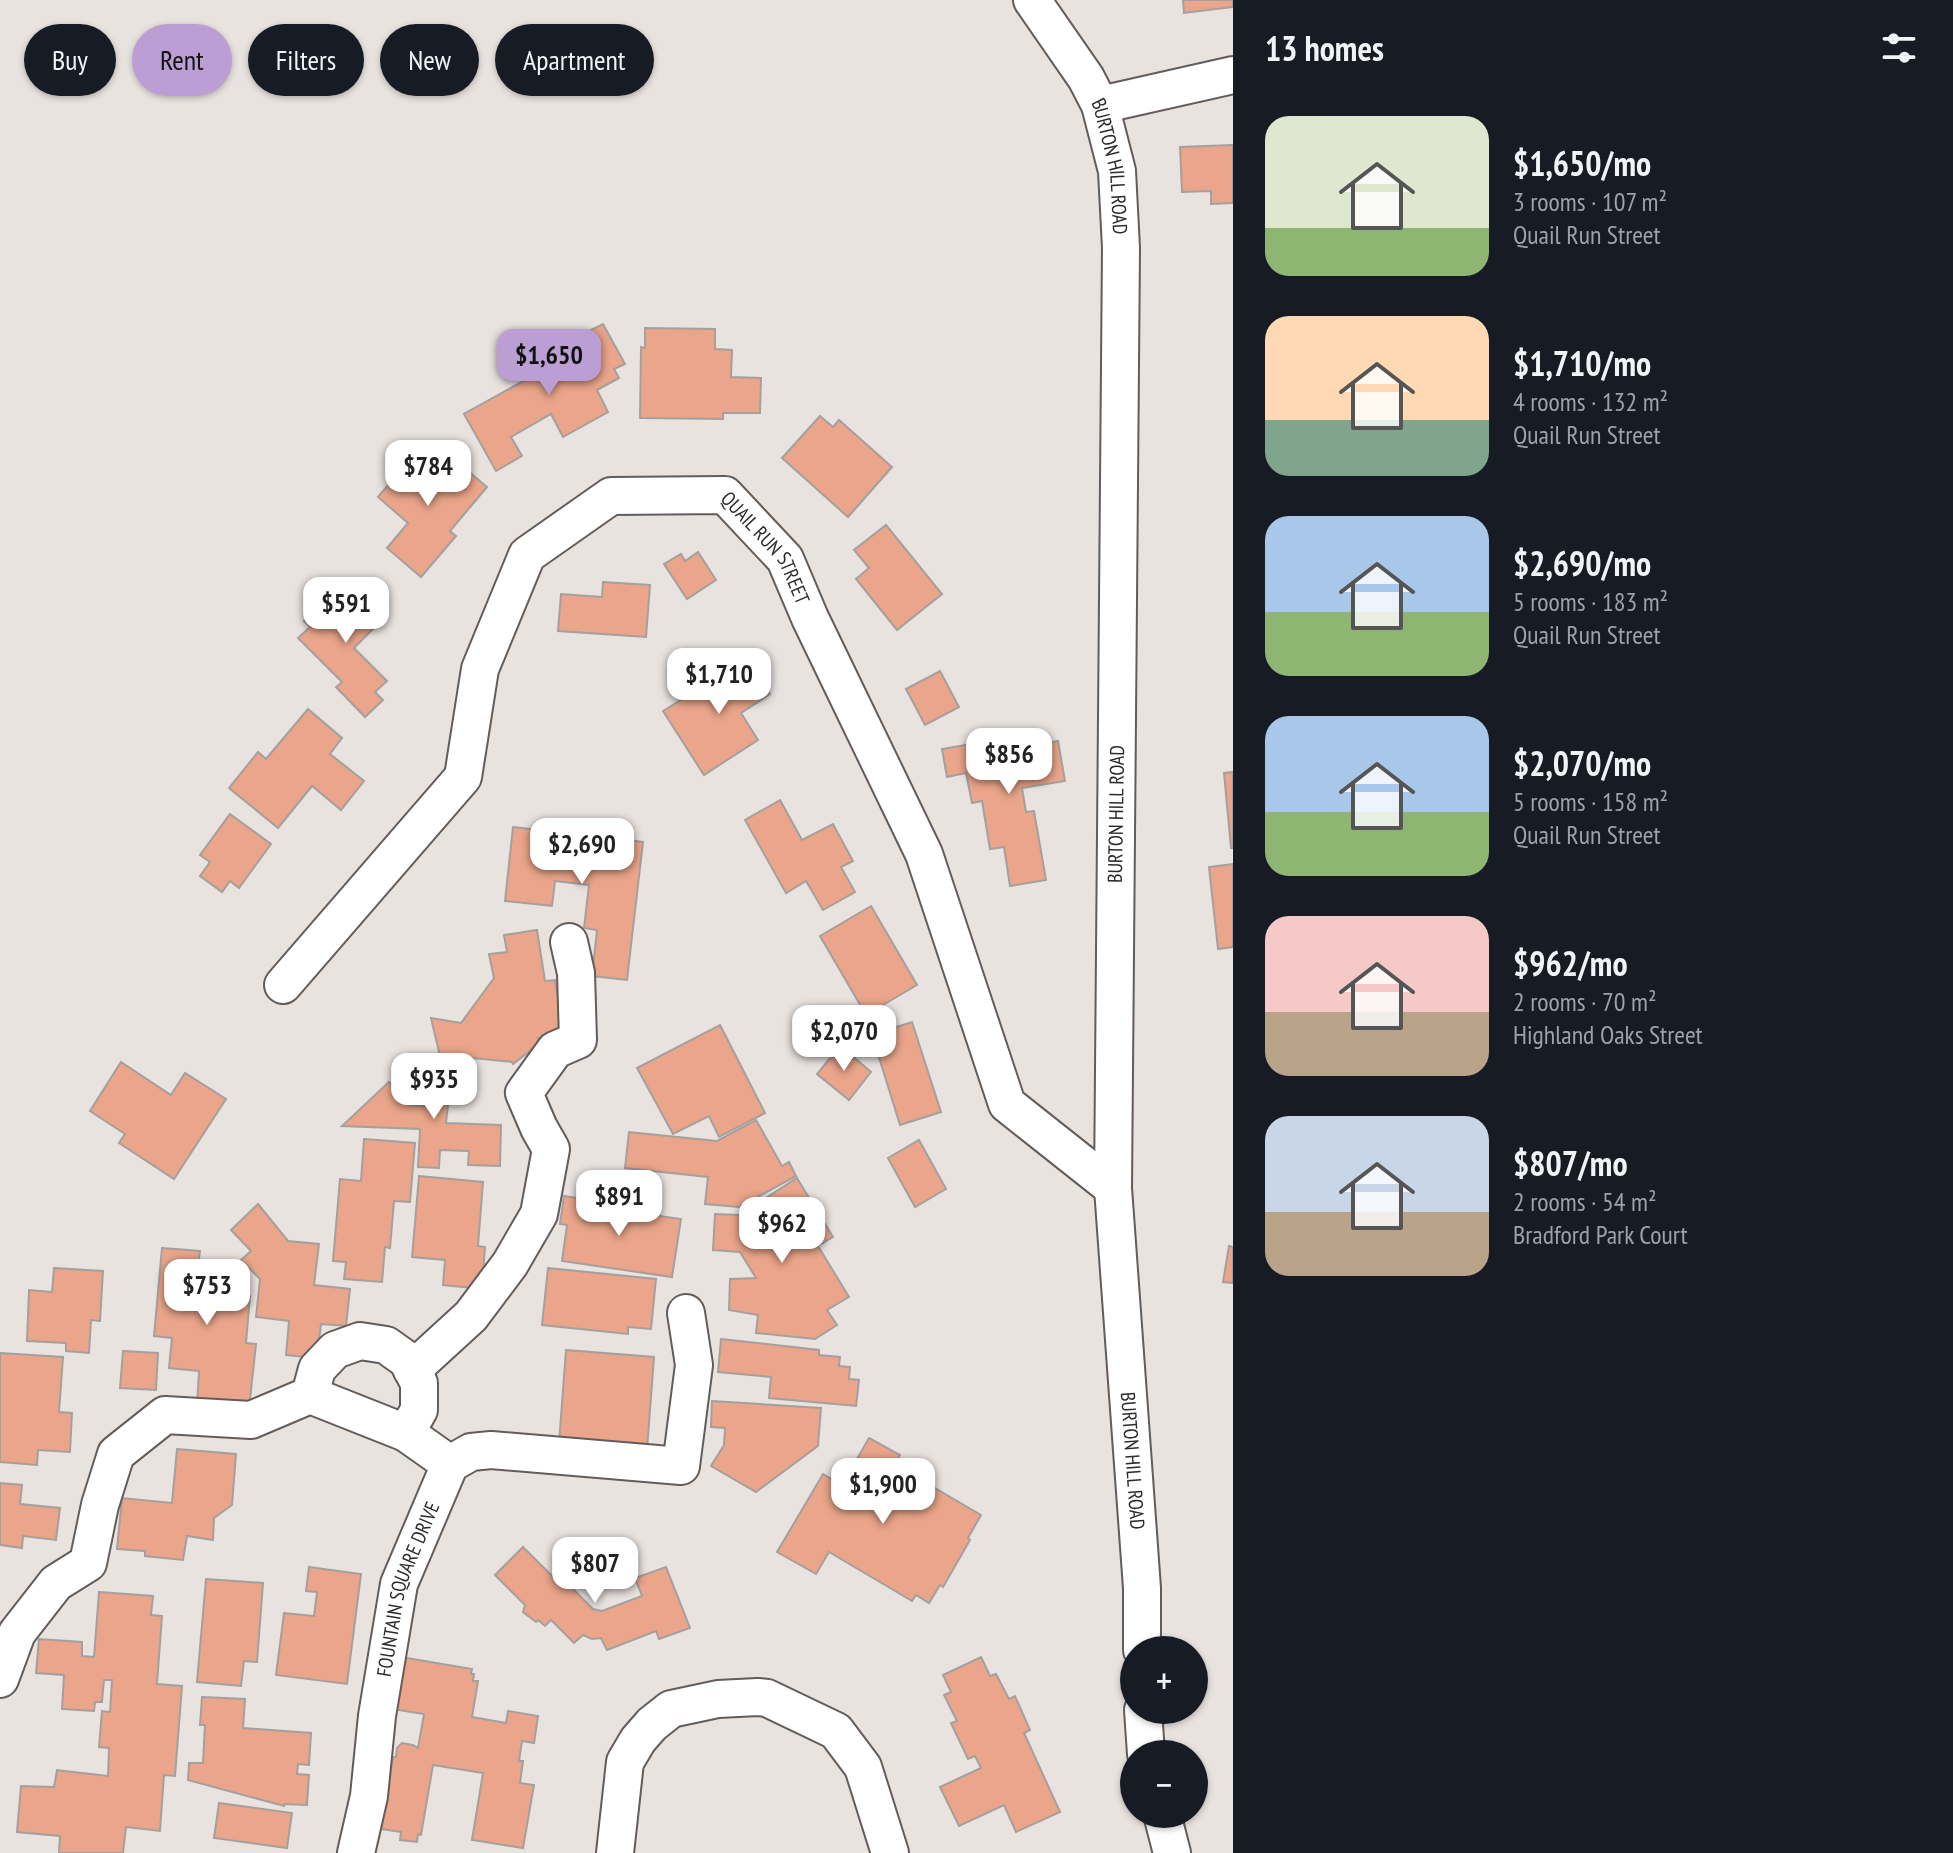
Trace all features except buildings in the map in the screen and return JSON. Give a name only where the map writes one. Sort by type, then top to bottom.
[{"type":"street","name":"BURTON HILL ROAD","points":[[1032,0],[1086,78],[1100,105],[1117,171],[1121,248],[1113,1188],[1142,1588],[1142,1636]]},
{"type":"street","points":[[1100,105],[1233,75]]},
{"type":"street","name":"QUAIL RUN STREET","points":[[283,985],[463,777],[480,669],[527,555],[611,496],[725,495],[785,559],[810,618],[924,854],[1007,1104],[1113,1188]]},
{"type":"street","points":[[412,1370],[471,1316],[510,1264],[539,1214],[551,1149],[524,1093],[555,1050],[578,1040],[576,973],[569,942]]},
{"type":"street","points":[[0,1679],[17,1633],[56,1583],[88,1563],[100,1505],[116,1454],[165,1415],[251,1420],[310,1395],[406,1433],[450,1464],[471,1452],[491,1450],[681,1466],[694,1365],[686,1313]]},
{"type":"street","points":[[310,1395],[317,1369],[335,1350],[360,1341],[386,1345],[407,1360],[419,1383],[419,1410],[406,1433]]},
{"type":"street","name":"FOUNTAIN SQUARE DRIVE","points":[[356,1853],[369,1796],[377,1716],[399,1584],[450,1464]]},
{"type":"street","points":[[615,1853],[625,1762],[652,1724],[671,1709],[718,1699],[758,1697],[767,1698],[836,1731],[863,1767],[890,1853]]},
{"type":"street","points":[[1166,1828],[1172,1853]]}]
